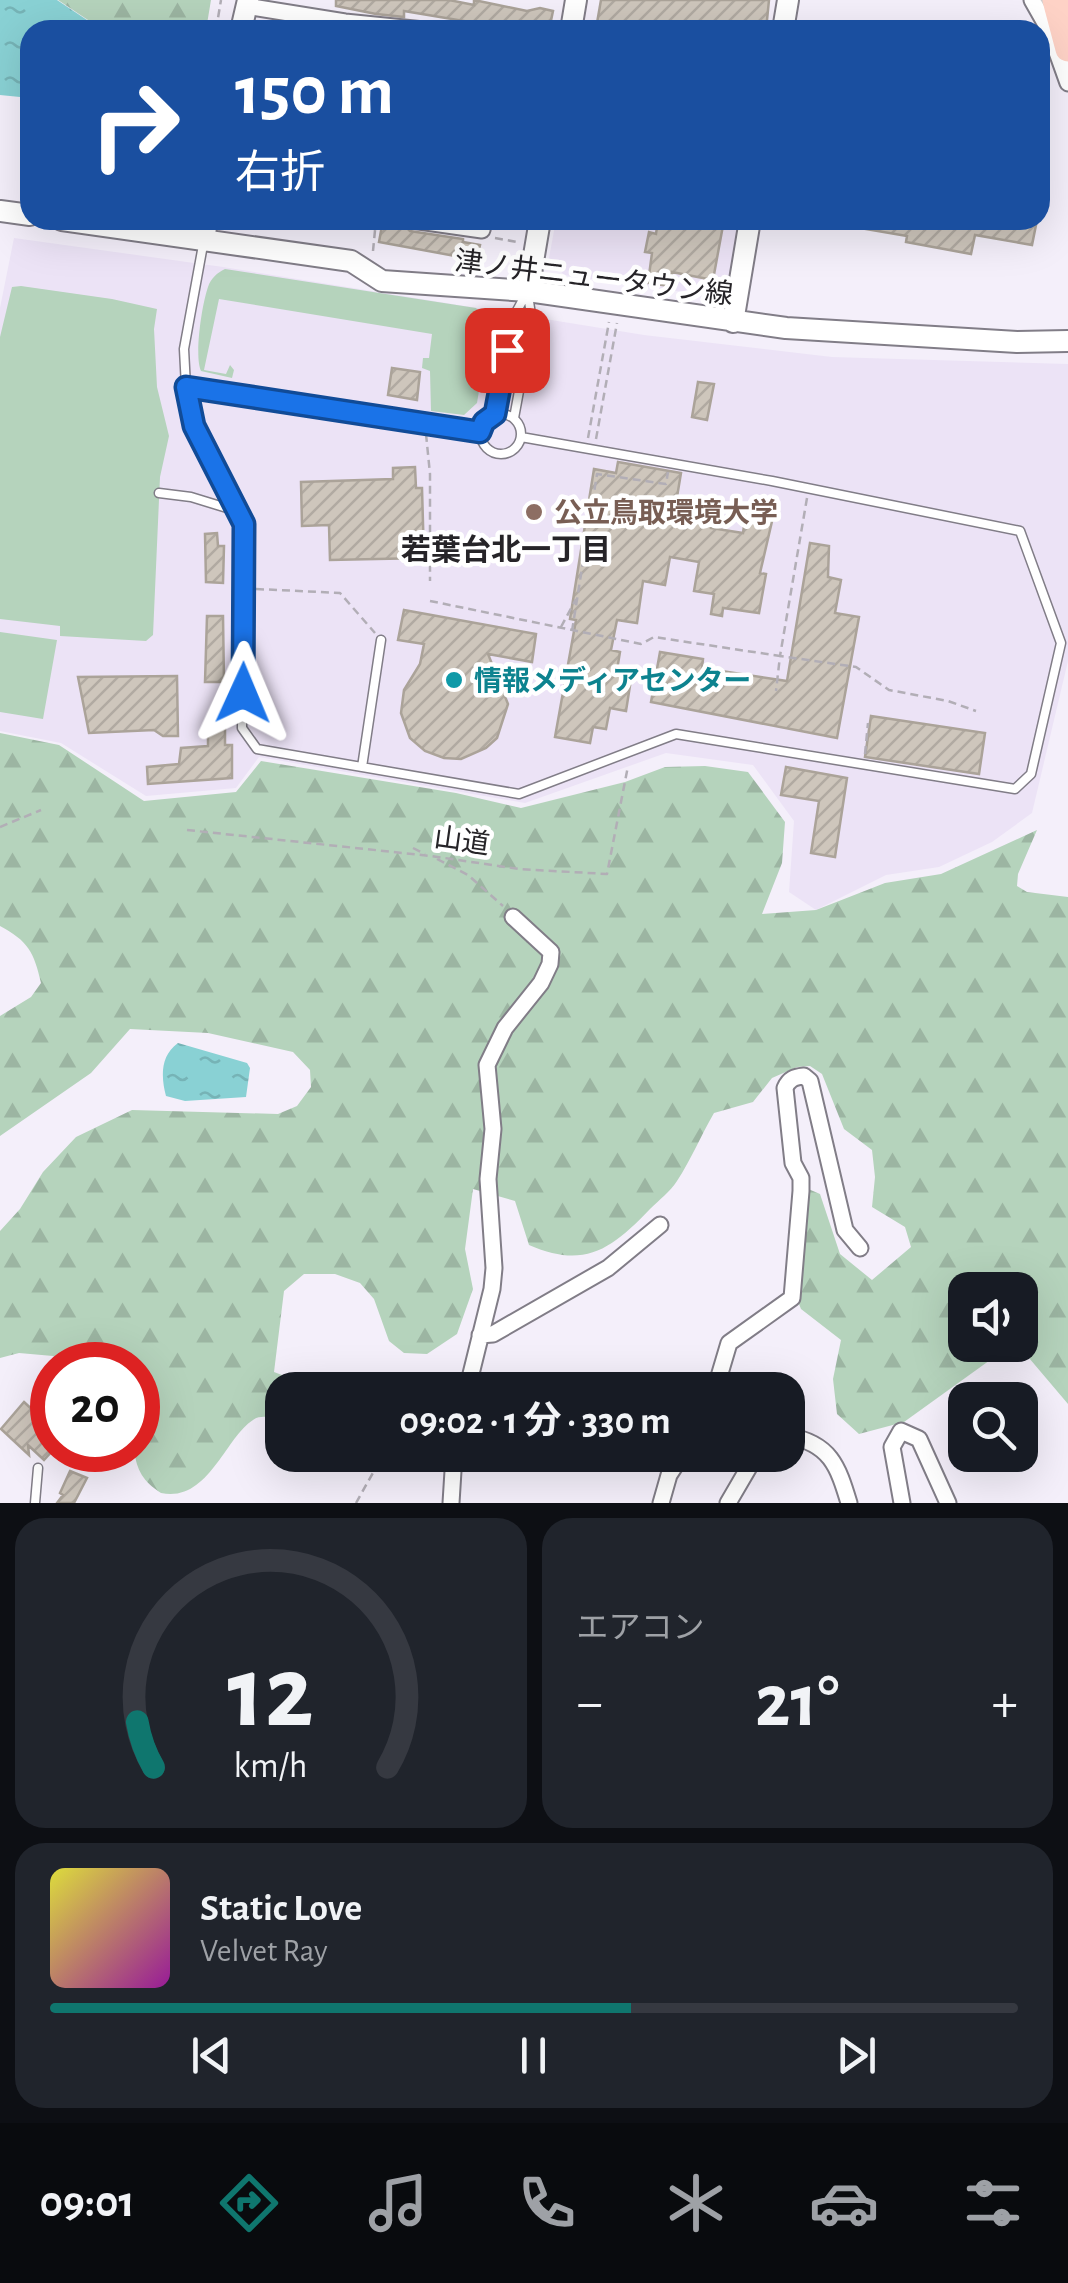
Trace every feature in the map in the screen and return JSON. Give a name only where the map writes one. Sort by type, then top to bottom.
[{"type":"highway","points":[[1055,0],[1068,49]]},
{"type":"street","points":[[247,3],[309,20]]},
{"type":"street","points":[[1050,33],[1068,83]]},
{"type":"street","name":"津ノ井ニュータウン線","points":[[206,230],[351,261],[382,282],[528,290],[733,322],[865,335],[1068,342]]},
{"type":"street","points":[[528,290],[538,230]]},
{"type":"street","points":[[733,322],[748,230]]},
{"type":"street","points":[[471,1372],[494,1268],[488,1179],[493,1129],[487,1065],[505,1028],[530,1000],[550,964],[550,952],[513,918]]},
{"type":"street","points":[[720,1372],[729,1343],[792,1298],[801,1191],[793,1163],[785,1088],[795,1077],[804,1076],[810,1082],[846,1230],[860,1248]]},
{"type":"street","points":[[480,1335],[493,1334],[593,1276],[660,1225]]},
{"type":"street","points":[[902,1503],[892,1447],[902,1432],[918,1439],[948,1503]]},
{"type":"street","points":[[805,1440],[834,1460],[849,1503]]},
{"type":"street","points":[[453,1500],[454,1472]]},
{"type":"street","points":[[661,1503],[671,1472]]},
{"type":"street","points":[[728,1503],[746,1472]]},
{"type":"lane","points":[[206,230],[184,349],[186,387],[194,426],[244,524],[242,728],[257,749],[519,794],[676,734],[1014,789],[1031,774],[1061,644],[1020,531],[772,480],[521,437]]},
{"type":"lane","points":[[521,437],[509,453],[496,454],[484,446],[480,432],[484,422],[495,414],[513,318],[528,290]]},
{"type":"lane","points":[[521,437],[514,418],[532,321],[528,290]]},
{"type":"lane","points":[[186,387],[480,432]]},
{"type":"lane","points":[[495,414],[514,418]]},
{"type":"lane","points":[[159,493],[191,497],[240,512]]},
{"type":"lane","points":[[362,767],[381,640]]},
{"type":"lane","points":[[35,1503],[38,1472]]},
{"type":"path","points":[[373,251],[375,230]]},
{"type":"path","points":[[482,230],[480,236],[519,242]]},
{"type":"path","points":[[588,439],[609,322]]},
{"type":"path","points":[[596,440],[617,323]]},
{"type":"path","points":[[424,422],[430,474],[430,581]]},
{"type":"path","points":[[572,631],[598,474],[666,484],[668,472]]},
{"type":"path","points":[[776,691],[807,496]]},
{"type":"path","points":[[245,589],[340,593],[381,640]]},
{"type":"path","points":[[560,629],[578,593]]},
{"type":"path","points":[[430,600],[642,644],[654,637],[856,667],[890,690],[948,701],[976,711]]},
{"type":"path","points":[[864,766],[868,723]]},
{"type":"path","name":"山道","points":[[187,830],[518,869],[607,874],[631,751]]},
{"type":"path","points":[[0,827],[41,810]]},
{"type":"path","points":[[413,848],[468,875],[513,918]]},
{"type":"path","points":[[356,1503],[373,1472]]},
{"type":"shaded area","points":[[554,230],[745,230],[732,299],[564,275],[549,258]]},
{"type":"shaded area","name":"公立鳥取環境大学","points":[[14,238],[223,267],[644,335],[832,357],[1068,364],[1068,661],[1032,813],[992,842],[939,867],[886,875],[816,910],[789,892],[794,821],[753,765],[666,753],[525,803],[259,757],[236,788],[146,796],[61,743],[0,731],[0,308]]},
{"type":"green space","points":[[58,0],[211,0],[208,20],[88,20]]},
{"type":"green space","points":[[225,269],[476,308],[490,323],[477,403],[464,415],[431,411],[430,371],[422,368],[423,358],[429,358],[432,334],[219,299],[204,370],[226,374],[230,365],[234,370],[232,378],[201,371],[199,342],[206,295],[213,278]]},
{"type":"green space","points":[[12,287],[157,309],[157,387],[169,436],[160,477],[153,635],[146,641],[60,636],[60,626],[0,619],[0,337]]},
{"type":"green space","points":[[0,632],[57,640],[43,719],[0,712]]},
{"type":"green space","points":[[0,733],[59,745],[144,801],[236,792],[261,761],[456,793],[521,808],[625,782],[665,767],[705,766],[748,772],[785,822],[782,863],[762,914],[816,910],[885,883],[941,874],[1037,830],[1018,874],[1017,886],[1027,892],[1068,897],[1068,1404],[1032,1362],[1038,1362],[1038,1272],[948,1272],[948,1362],[987,1362],[960,1382],[948,1382],[948,1390],[904,1422],[859,1434],[837,1414],[833,1379],[841,1340],[801,1309],[797,1299],[806,1188],[820,1194],[840,1254],[872,1280],[911,1247],[905,1227],[872,1207],[872,1150],[844,1129],[822,1074],[810,1066],[797,1067],[772,1078],[753,1102],[714,1113],[671,1189],[622,1235],[596,1251],[566,1255],[529,1245],[515,1201],[473,1189],[465,1249],[473,1289],[457,1334],[427,1354],[404,1353],[389,1341],[374,1299],[360,1283],[335,1274],[304,1274],[284,1291],[274,1372],[265,1372],[265,1417],[256,1418],[243,1429],[214,1467],[191,1488],[161,1493],[141,1472],[160,1472],[160,1342],[30,1342],[30,1354],[0,1358],[0,1231],[20,1209],[43,1172],[76,1137],[132,1110],[278,1114],[297,1106],[311,1087],[310,1070],[293,1052],[208,1033],[130,1029],[91,1073],[0,1136],[0,1016],[31,997],[41,983],[28,949],[0,926]]},
{"type":"water","points":[[0,0],[57,0],[87,20],[20,20],[20,97],[0,95]]},
{"type":"water","points":[[178,1043],[247,1063],[250,1068],[246,1097],[185,1101],[166,1096],[163,1067]]},
{"type":"building","points":[[336,0],[449,0],[474,5],[474,0],[527,11],[553,11],[551,20],[458,20],[404,11],[404,17],[376,14],[336,6]]},
{"type":"building","points":[[601,0],[769,0],[767,20],[598,20]]},
{"type":"building","points":[[381,230],[409,230],[480,245],[477,260],[379,242]]},
{"type":"building","points":[[657,230],[722,230],[713,280],[672,272],[670,286],[648,283],[652,253],[645,252],[649,232],[656,234]]},
{"type":"building","points":[[872,230],[1035,230],[1032,245],[975,235],[971,254],[906,242],[907,236]]},
{"type":"building","points":[[392,368],[420,372],[417,400],[388,395]]},
{"type":"building","points":[[698,382],[714,384],[707,420],[692,417]]},
{"type":"building","points":[[618,462],[681,473],[674,515],[712,521],[711,528],[743,533],[746,512],[773,517],[760,573],[766,574],[759,613],[723,608],[722,616],[711,614],[714,594],[694,591],[699,562],[670,557],[665,585],[643,581],[637,623],[617,620],[611,650],[620,652],[617,670],[632,673],[626,711],[610,708],[606,729],[593,727],[590,743],[555,737],[576,620],[570,619],[594,469],[616,473]]},
{"type":"building","points":[[415,467],[416,488],[422,488],[424,558],[330,560],[329,525],[302,526],[301,482],[393,479],[393,468]]},
{"type":"building","points":[[217,533],[218,546],[224,546],[223,583],[206,582],[205,534]]},
{"type":"building","points":[[810,543],[829,546],[828,577],[841,580],[835,613],[859,617],[837,738],[651,702],[660,652],[703,659],[702,668],[787,681]]},
{"type":"building","name":"情報メディアセンター","points":[[404,610],[536,634],[532,662],[488,654],[508,704],[497,738],[486,748],[461,759],[444,758],[425,751],[410,738],[401,713],[404,690],[420,664],[424,644],[398,640]]},
{"type":"building","points":[[207,616],[223,616],[224,682],[205,682]]},
{"type":"building","points":[[177,676],[178,736],[163,736],[154,730],[89,733],[78,677]]},
{"type":"building","points":[[871,716],[985,733],[979,774],[865,757]]},
{"type":"building","points":[[225,724],[225,745],[232,745],[232,778],[148,784],[147,767],[179,764],[181,748],[208,746],[208,725]]},
{"type":"building","points":[[786,767],[847,778],[835,857],[811,853],[819,801],[781,795]]},
{"type":"building","points":[[24,1402],[30,1408],[29,1455],[1,1429]]},
{"type":"building","points":[[70,1472],[87,1478],[74,1503],[57,1503],[63,1495],[60,1493]]},
{"type":"place","name":"公立鳥取環境大学","points":[[534,512]]},
{"type":"place","name":"情報メディアセンター","points":[[454,680]]},
{"type":"district","name":"若葉台北一丁目","points":[[506,550]]},
{"type":"route","points":[[243,693],[244,524],[194,426],[186,387],[480,432],[484,422],[495,414],[507,350]]}]
